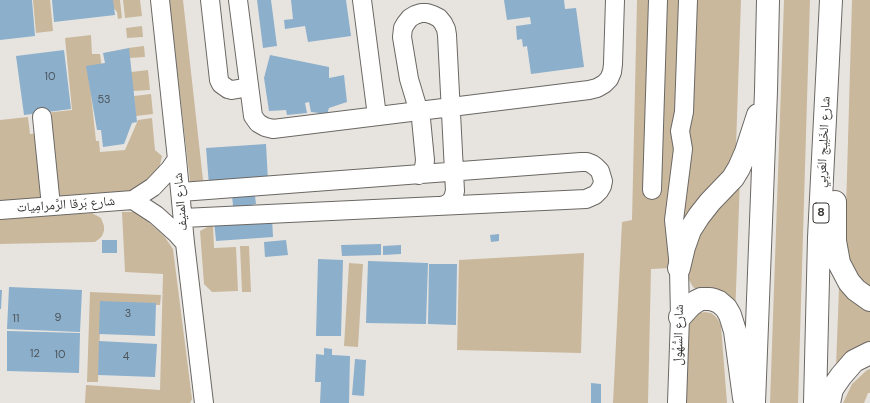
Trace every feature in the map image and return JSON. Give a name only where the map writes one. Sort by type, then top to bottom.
[{"type":"highway","points":[[754,403],[768,0]]},
{"type":"highway","name":"شارع الخَلِيج العَربِي","points":[[815,403],[819,238],[831,0]]},
{"type":"highway","points":[[830,23],[835,152],[835,241],[839,263],[849,282],[856,290],[870,300]]},
{"type":"highway","points":[[679,268],[690,230],[698,216],[733,178],[739,168],[746,152],[766,91]]},
{"type":"highway","points":[[680,317],[691,305],[697,300],[701,299],[710,298],[719,302],[726,308],[735,331],[745,403]]},
{"type":"highway","points":[[829,403],[832,389],[841,376],[854,361],[870,353]]},
{"type":"street","name":"شارع المنيف","points":[[160,0],[181,192],[185,243],[204,403]]},
{"type":"street","points":[[210,0],[219,80],[221,84],[228,89],[249,88]]},
{"type":"street","points":[[238,0],[253,116],[258,123],[273,129],[597,88],[609,79],[612,72],[615,0]]},
{"type":"street","points":[[362,0],[377,116]]},
{"type":"street","points":[[652,190],[658,0]]},
{"type":"street","name":"شارع السُّهُول","points":[[677,403],[680,317],[679,268],[674,220],[683,149],[680,131],[684,112],[688,0]]},
{"type":"street","points":[[419,174],[424,168],[425,160],[420,119],[409,79],[402,37],[403,28],[406,23],[415,15],[427,13],[439,18],[446,29],[454,195],[450,202],[440,206]]},
{"type":"street","points":[[42,117],[51,206]]},
{"type":"street","points":[[654,130],[680,131]]},
{"type":"street","name":"شارع بَرقا الرَّمرامِيات","points":[[0,210],[133,200],[153,187],[177,159]]},
{"type":"street","points":[[181,192],[587,162],[596,166],[600,171],[603,181],[602,186],[596,195],[586,199],[183,218]]},
{"type":"street","points":[[273,186],[275,214]]},
{"type":"street","name":"شارع بَرقا الرَّمرامِيات","points":[[133,200],[156,215],[185,243]]},
{"type":"shaded area","points":[[33,0],[50,0],[53,31],[36,33]]},
{"type":"shaded area","points":[[110,0],[120,0],[122,18],[118,19],[117,12],[110,4]]},
{"type":"shaded area","points":[[123,0],[140,0],[142,16],[125,18]]},
{"type":"shaded area","points":[[169,0],[183,0],[204,189],[191,190]]},
{"type":"shaded area","points":[[637,0],[741,0],[736,147],[726,172],[695,202],[679,226],[670,268],[651,269],[648,403],[613,403],[622,222],[632,220]]},
{"type":"shaded area","points":[[784,0],[810,0],[798,403],[770,403]]},
{"type":"shaded area","points":[[852,0],[870,0],[870,289],[851,273],[845,245]]},
{"type":"shaded area","points":[[142,26],[143,37],[127,38],[126,28]]},
{"type":"shaded area","points":[[91,35],[92,54],[100,54],[103,75],[89,76],[96,141],[99,141],[100,152],[125,150],[138,120],[152,118],[155,150],[162,156],[158,172],[132,192],[57,197],[44,113],[72,110],[65,38]]},
{"type":"shaded area","points":[[144,46],[145,57],[129,58],[128,48]]},
{"type":"shaded area","points":[[148,70],[150,90],[133,91],[131,72]]},
{"type":"shaded area","points":[[151,94],[153,114],[136,116],[134,96]]},
{"type":"shaded area","points":[[28,117],[30,134],[41,133],[44,199],[0,203],[0,120]]},
{"type":"shaded area","points":[[740,178],[735,319],[693,287],[687,276],[689,245]]},
{"type":"shaded area","points":[[122,212],[137,212],[164,236],[173,249],[192,399],[190,403],[85,403],[86,385],[160,390],[163,274],[125,272]]},
{"type":"shaded area","points":[[92,213],[101,218],[104,226],[102,236],[95,242],[0,244],[0,219]]},
{"type":"shaded area","points":[[213,224],[214,248],[236,247],[238,291],[212,292],[204,284],[200,231]]},
{"type":"shaded area","points":[[240,246],[249,246],[251,292],[242,292]]},
{"type":"shaded area","points":[[584,253],[581,353],[457,350],[459,260]]},
{"type":"shaded area","points":[[349,263],[363,264],[358,347],[344,346]]},
{"type":"shaded area","points":[[839,287],[853,302],[870,311],[870,345],[836,367]]},
{"type":"shaded area","points":[[90,292],[161,295],[160,305],[101,303],[98,382],[87,382]]},
{"type":"shaded area","points":[[705,312],[711,313],[715,316],[721,326],[727,403],[685,403],[688,324],[695,315]]},
{"type":"shaded area","points":[[870,369],[870,393],[868,393],[864,403],[843,403],[852,384]]},
{"type":"building","points":[[0,0],[32,0],[35,36],[0,40]]},
{"type":"building","points":[[52,0],[113,0],[115,15],[54,22]]},
{"type":"building","points":[[257,0],[271,0],[277,46],[263,48]]},
{"type":"building","points":[[291,0],[346,0],[351,36],[308,42],[305,26],[285,29],[284,20],[293,19]]},
{"type":"building","points":[[504,0],[564,0],[565,9],[576,8],[584,67],[531,74],[527,46],[523,47],[522,39],[517,40],[516,26],[531,24],[530,17],[507,20]]},
{"type":"building","points":[[129,48],[137,122],[132,123],[124,144],[103,147],[101,130],[97,130],[86,66],[105,63],[103,53]]},
{"type":"building","points":[[64,50],[71,109],[24,115],[16,56]]},
{"type":"building","points":[[270,55],[329,67],[329,78],[344,75],[347,102],[329,108],[327,114],[311,112],[309,102],[305,103],[307,113],[287,115],[286,110],[269,111],[264,78]]},
{"type":"building","points":[[266,144],[268,181],[209,185],[206,148]]},
{"type":"building","points":[[250,191],[250,196],[255,196],[256,204],[251,205],[251,210],[240,210],[240,206],[233,206],[232,195]]},
{"type":"building","points":[[272,217],[273,237],[216,241],[214,221]]},
{"type":"building","points":[[499,234],[499,241],[491,242],[490,235]]},
{"type":"building","points":[[102,240],[117,240],[117,253],[102,253]]},
{"type":"building","points":[[286,240],[288,255],[265,257],[264,242]]},
{"type":"building","points":[[381,244],[381,255],[342,256],[341,245]]},
{"type":"building","points":[[401,245],[401,254],[383,255],[383,246]]},
{"type":"building","points":[[318,259],[343,260],[341,336],[316,336]]},
{"type":"building","points":[[368,261],[428,263],[426,324],[366,323]]},
{"type":"building","points":[[429,264],[457,264],[456,325],[428,324]]},
{"type":"building","points":[[9,287],[82,290],[80,332],[7,329]]},
{"type":"building","points":[[0,290],[2,290],[1,309],[0,309]]},
{"type":"building","points":[[100,301],[156,303],[155,336],[99,334]]},
{"type":"building","points":[[7,331],[80,333],[79,373],[7,371]]},
{"type":"building","points":[[99,341],[157,344],[155,377],[98,375]]},
{"type":"building","points":[[324,348],[332,349],[332,355],[350,356],[349,403],[320,403],[321,382],[315,382],[316,354],[324,355]]},
{"type":"building","points":[[355,359],[366,360],[364,396],[352,395]]},
{"type":"building","points":[[591,383],[601,384],[601,403],[591,403]]}]
